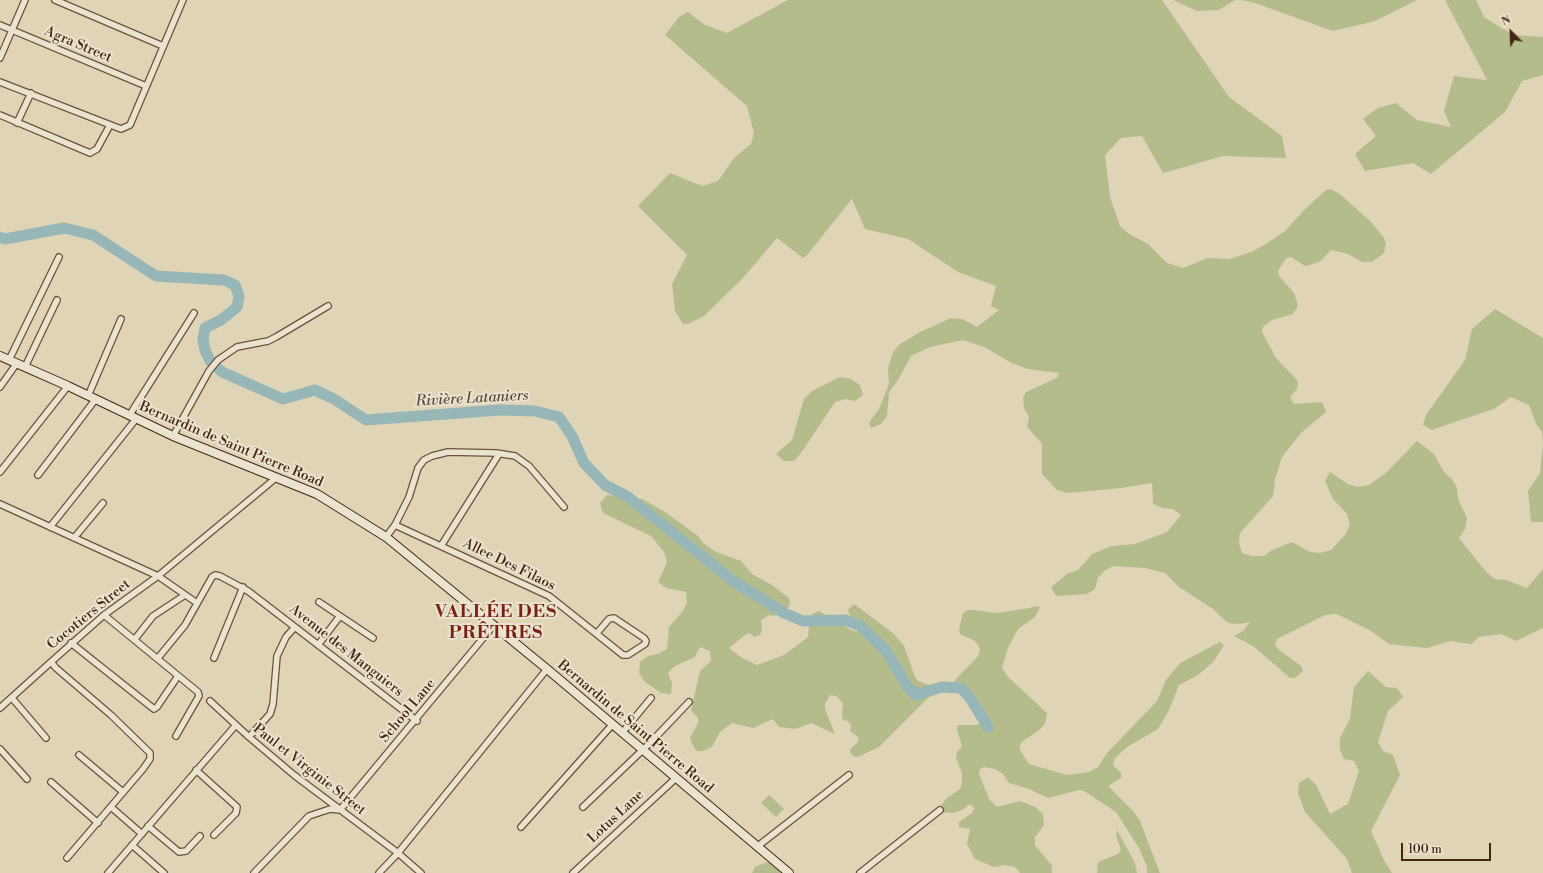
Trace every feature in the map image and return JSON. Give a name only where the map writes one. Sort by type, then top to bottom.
[{"type":"main road","name":"Bernardin de Saint Pierre Road","points":[[0,356],[68,386],[132,418],[173,436],[317,494],[386,537],[494,625],[675,779],[789,873]]},
{"type":"street","points":[[0,58],[25,0]]},
{"type":"street","points":[[55,0],[163,46]]},
{"type":"street","points":[[0,82],[121,129],[130,125],[183,0]]},
{"type":"street","name":"Agra Street","points":[[0,25],[146,86]]},
{"type":"street","points":[[17,123],[31,93]]},
{"type":"street","points":[[0,115],[90,153],[97,149],[110,125]]},
{"type":"street","points":[[9,360],[59,257]]},
{"type":"street","points":[[25,367],[57,300]]},
{"type":"street","points":[[173,436],[208,371],[218,360],[237,347],[268,341],[328,306]]},
{"type":"street","points":[[50,527],[132,418],[194,313]]},
{"type":"street","points":[[38,475],[92,398],[121,319]]},
{"type":"street","points":[[0,387],[17,363]]},
{"type":"street","points":[[0,472],[68,386]]},
{"type":"street","points":[[386,537],[395,526],[409,497],[418,468],[424,460],[432,456],[448,452],[515,456],[529,466],[564,507]]},
{"type":"street","points":[[441,546],[499,454]]},
{"type":"street","name":"Cocotiers Street","points":[[67,858],[98,824],[150,759],[150,753],[111,715],[51,662],[104,615],[158,576],[277,477]]},
{"type":"street","points":[[74,538],[103,503]]},
{"type":"street","points":[[0,504],[158,576],[196,603],[185,625],[158,658]]},
{"type":"street","name":"Allee Des Filaos","points":[[395,526],[549,596],[623,655],[628,655],[646,644],[644,638],[614,618],[609,619],[597,633]]},
{"type":"street","name":"Avenue des Manguiers","points":[[196,603],[212,577],[216,575],[246,589],[416,720]]},
{"type":"street","points":[[214,658],[246,589]]},
{"type":"street","points":[[135,639],[153,616],[185,595]]},
{"type":"street","points":[[319,602],[374,638]]},
{"type":"street","points":[[104,615],[198,692],[199,695],[176,736]]},
{"type":"street","points":[[318,645],[340,616]]},
{"type":"street","name":"School Lane","points":[[340,810],[494,625]]},
{"type":"street","points":[[249,738],[270,714],[273,704],[277,656],[286,637],[295,627]]},
{"type":"street","points":[[71,643],[152,708],[157,707],[178,676]]},
{"type":"street","points":[[0,708],[51,662]]},
{"type":"street","points":[[379,873],[398,853],[546,669]]},
{"type":"street","points":[[12,698],[46,738]]},
{"type":"street","points":[[622,733],[650,698]]},
{"type":"street","name":"Paul et Virginie Street","points":[[210,701],[249,738],[340,810],[398,853],[421,873]]},
{"type":"street","points":[[583,807],[689,702]]},
{"type":"street","points":[[520,827],[612,725]]},
{"type":"street","points":[[108,873],[196,770],[236,726]]},
{"type":"street","points":[[0,749],[27,779]]},
{"type":"street","points":[[79,755],[123,792]]},
{"type":"street","points":[[196,770],[237,807],[236,813],[214,835]]},
{"type":"street","points":[[758,846],[849,775]]},
{"type":"street","name":"Lotus Lane","points":[[573,873],[675,779]]},
{"type":"street","points":[[51,782],[98,824]]},
{"type":"street","points":[[111,807],[142,834]]},
{"type":"street","points":[[254,873],[309,816],[330,809],[340,810]]},
{"type":"street","points":[[860,873],[940,810]]},
{"type":"street","points":[[148,826],[179,852],[186,851],[200,836]]},
{"type":"street","points":[[132,845],[164,873]]},
{"type":"green space","points":[[788,0],[1162,0],[1229,97],[1282,136],[1286,158],[1223,156],[1163,173],[1142,136],[1121,138],[1105,155],[1110,197],[1120,226],[1129,234],[1148,244],[1167,263],[1183,268],[1208,258],[1230,259],[1251,252],[1266,244],[1285,231],[1304,210],[1326,190],[1331,189],[1341,195],[1370,221],[1384,238],[1386,243],[1384,253],[1372,262],[1362,262],[1348,254],[1331,250],[1321,261],[1305,266],[1291,257],[1286,258],[1278,271],[1279,276],[1294,293],[1298,305],[1293,314],[1272,320],[1263,327],[1262,332],[1276,358],[1298,383],[1297,389],[1290,397],[1294,404],[1322,402],[1326,412],[1301,433],[1282,457],[1275,479],[1273,496],[1240,533],[1239,543],[1242,553],[1252,556],[1264,556],[1272,550],[1292,542],[1310,552],[1320,553],[1331,550],[1345,535],[1350,525],[1347,514],[1333,499],[1325,481],[1330,472],[1348,484],[1358,487],[1369,485],[1386,473],[1417,441],[1434,454],[1444,472],[1452,479],[1457,488],[1458,499],[1467,518],[1465,529],[1459,538],[1486,572],[1495,579],[1506,580],[1527,588],[1543,569],[1543,628],[1516,641],[1502,634],[1479,637],[1471,644],[1450,641],[1427,648],[1389,644],[1371,631],[1341,616],[1336,614],[1325,615],[1277,639],[1275,644],[1278,649],[1301,666],[1303,671],[1295,678],[1290,678],[1253,646],[1234,636],[1243,631],[1250,622],[1239,624],[1228,623],[1213,609],[1179,587],[1165,573],[1145,568],[1113,566],[1104,571],[1098,578],[1095,589],[1087,594],[1056,596],[1051,587],[1067,574],[1078,570],[1092,554],[1112,546],[1135,544],[1167,532],[1181,515],[1173,509],[1162,508],[1153,504],[1152,483],[1121,488],[1068,493],[1057,490],[1042,474],[1042,444],[1027,427],[1029,417],[1024,408],[1023,398],[1026,392],[1057,378],[1059,373],[1027,369],[1012,363],[984,347],[963,340],[930,347],[911,356],[898,380],[889,392],[887,416],[881,424],[871,428],[869,423],[879,409],[889,384],[888,368],[893,352],[900,344],[920,332],[951,318],[962,319],[977,327],[999,310],[991,306],[996,286],[958,272],[908,239],[865,229],[852,199],[803,258],[777,238],[742,279],[704,316],[688,324],[683,324],[675,311],[672,284],[687,255],[638,206],[670,173],[702,186],[718,181],[734,158],[751,144],[754,133],[747,106],[665,35],[679,17],[688,12],[705,25],[727,33]]},
{"type":"green space","points":[[1173,0],[1235,0],[1219,10],[1197,11]]},
{"type":"green space","points":[[1241,0],[1417,0],[1375,21],[1333,31],[1255,3]]},
{"type":"green space","points":[[1445,0],[1476,0],[1484,17],[1513,35],[1543,37],[1543,75],[1522,81],[1505,112],[1431,174],[1413,163],[1365,171],[1355,154],[1376,136],[1363,119],[1378,108],[1396,103],[1417,120],[1451,127],[1444,111],[1454,76],[1487,80]]},
{"type":"green space","points":[[1495,309],[1543,338],[1543,443],[1542,432],[1536,424],[1529,405],[1511,397],[1494,409],[1432,430],[1423,425],[1426,415],[1465,360],[1472,329]]},
{"type":"green space","points":[[840,377],[851,379],[860,385],[863,395],[855,401],[845,399],[835,402],[801,453],[794,461],[784,461],[776,454],[792,440],[804,399],[812,391]]},
{"type":"green space","points":[[1543,443],[1543,522],[1531,522],[1528,491],[1540,473]]},
{"type":"green space","points":[[607,495],[642,499],[665,512],[698,536],[703,543],[716,552],[741,561],[752,574],[772,585],[789,598],[790,604],[788,608],[774,616],[769,615],[761,620],[762,630],[760,635],[754,637],[750,633],[745,635],[729,648],[742,658],[757,665],[784,655],[808,637],[810,616],[819,611],[851,630],[862,633],[870,632],[866,627],[850,617],[848,610],[854,604],[894,634],[904,646],[915,677],[918,681],[930,685],[933,689],[932,694],[879,747],[860,756],[855,757],[851,754],[850,749],[858,742],[858,737],[850,731],[851,726],[848,721],[843,720],[843,703],[836,696],[830,695],[825,704],[825,709],[835,734],[811,723],[796,729],[779,727],[773,719],[753,728],[732,723],[720,732],[712,747],[703,751],[697,751],[694,748],[690,738],[698,723],[698,718],[691,710],[700,671],[711,661],[710,651],[700,647],[695,657],[675,666],[668,673],[672,683],[671,694],[661,693],[645,682],[639,673],[640,662],[648,656],[658,654],[667,649],[669,627],[682,612],[687,603],[686,592],[666,588],[658,582],[667,562],[664,552],[651,536],[603,513],[600,503]]},
{"type":"green space","points":[[1034,606],[1040,607],[1035,617],[1018,629],[1008,648],[1002,668],[1008,677],[1047,713],[1045,724],[1037,732],[1024,740],[1020,745],[1020,750],[1029,764],[1067,775],[1089,772],[1098,767],[1107,753],[1157,701],[1166,680],[1180,663],[1220,642],[1224,645],[1213,662],[1198,675],[1179,685],[1169,710],[1158,729],[1127,747],[1115,758],[1113,765],[1121,773],[1121,778],[1108,786],[1134,812],[1140,821],[1160,873],[1147,873],[1147,867],[1139,848],[1116,812],[1084,791],[1079,790],[1048,798],[1029,789],[1009,783],[1003,774],[995,769],[984,767],[980,769],[979,774],[989,799],[997,807],[1020,801],[1035,807],[1043,814],[1044,825],[1035,837],[1035,845],[1052,866],[1052,873],[1020,873],[1015,867],[1005,865],[994,867],[975,859],[967,844],[970,829],[959,827],[959,822],[972,813],[974,808],[970,804],[962,810],[952,813],[941,812],[940,807],[947,798],[960,789],[962,783],[962,773],[956,758],[957,752],[962,746],[957,730],[958,725],[978,725],[984,720],[972,697],[963,688],[953,684],[978,656],[980,650],[975,641],[960,634],[959,629],[963,613],[968,610],[973,610],[996,613],[1030,608]]},
{"type":"green space","points":[[1368,671],[1386,687],[1397,688],[1403,697],[1388,711],[1378,742],[1383,751],[1393,755],[1400,775],[1371,831],[1384,860],[1392,873],[1352,873],[1347,859],[1305,812],[1298,793],[1299,783],[1308,777],[1316,785],[1330,814],[1348,804],[1359,771],[1354,761],[1344,759],[1340,750],[1340,738],[1350,719],[1354,687]]},
{"type":"green space","points":[[769,795],[784,809],[776,817],[761,803]]},
{"type":"green space","points":[[1117,830],[1135,863],[1137,873],[1097,873],[1098,862],[1118,854],[1121,850],[1116,835]]},
{"type":"green space","points":[[770,861],[781,873],[752,873],[755,867]]},
{"type":"waterway","name":"Rivière Lataniers","points":[[0,237],[5,239],[64,228],[93,235],[156,276],[224,280],[235,285],[239,296],[237,307],[221,320],[205,328],[203,339],[205,350],[210,361],[222,372],[283,399],[315,390],[334,399],[366,420],[499,410],[535,411],[559,417],[572,436],[584,463],[605,485],[628,497],[733,581],[784,613],[803,621],[845,620],[860,626],[886,651],[907,686],[916,695],[942,687],[961,688],[970,698],[988,727]]},
{"type":"district","name":"VALLÉE DES PRÊTRES","points":[[496,623]]}]
